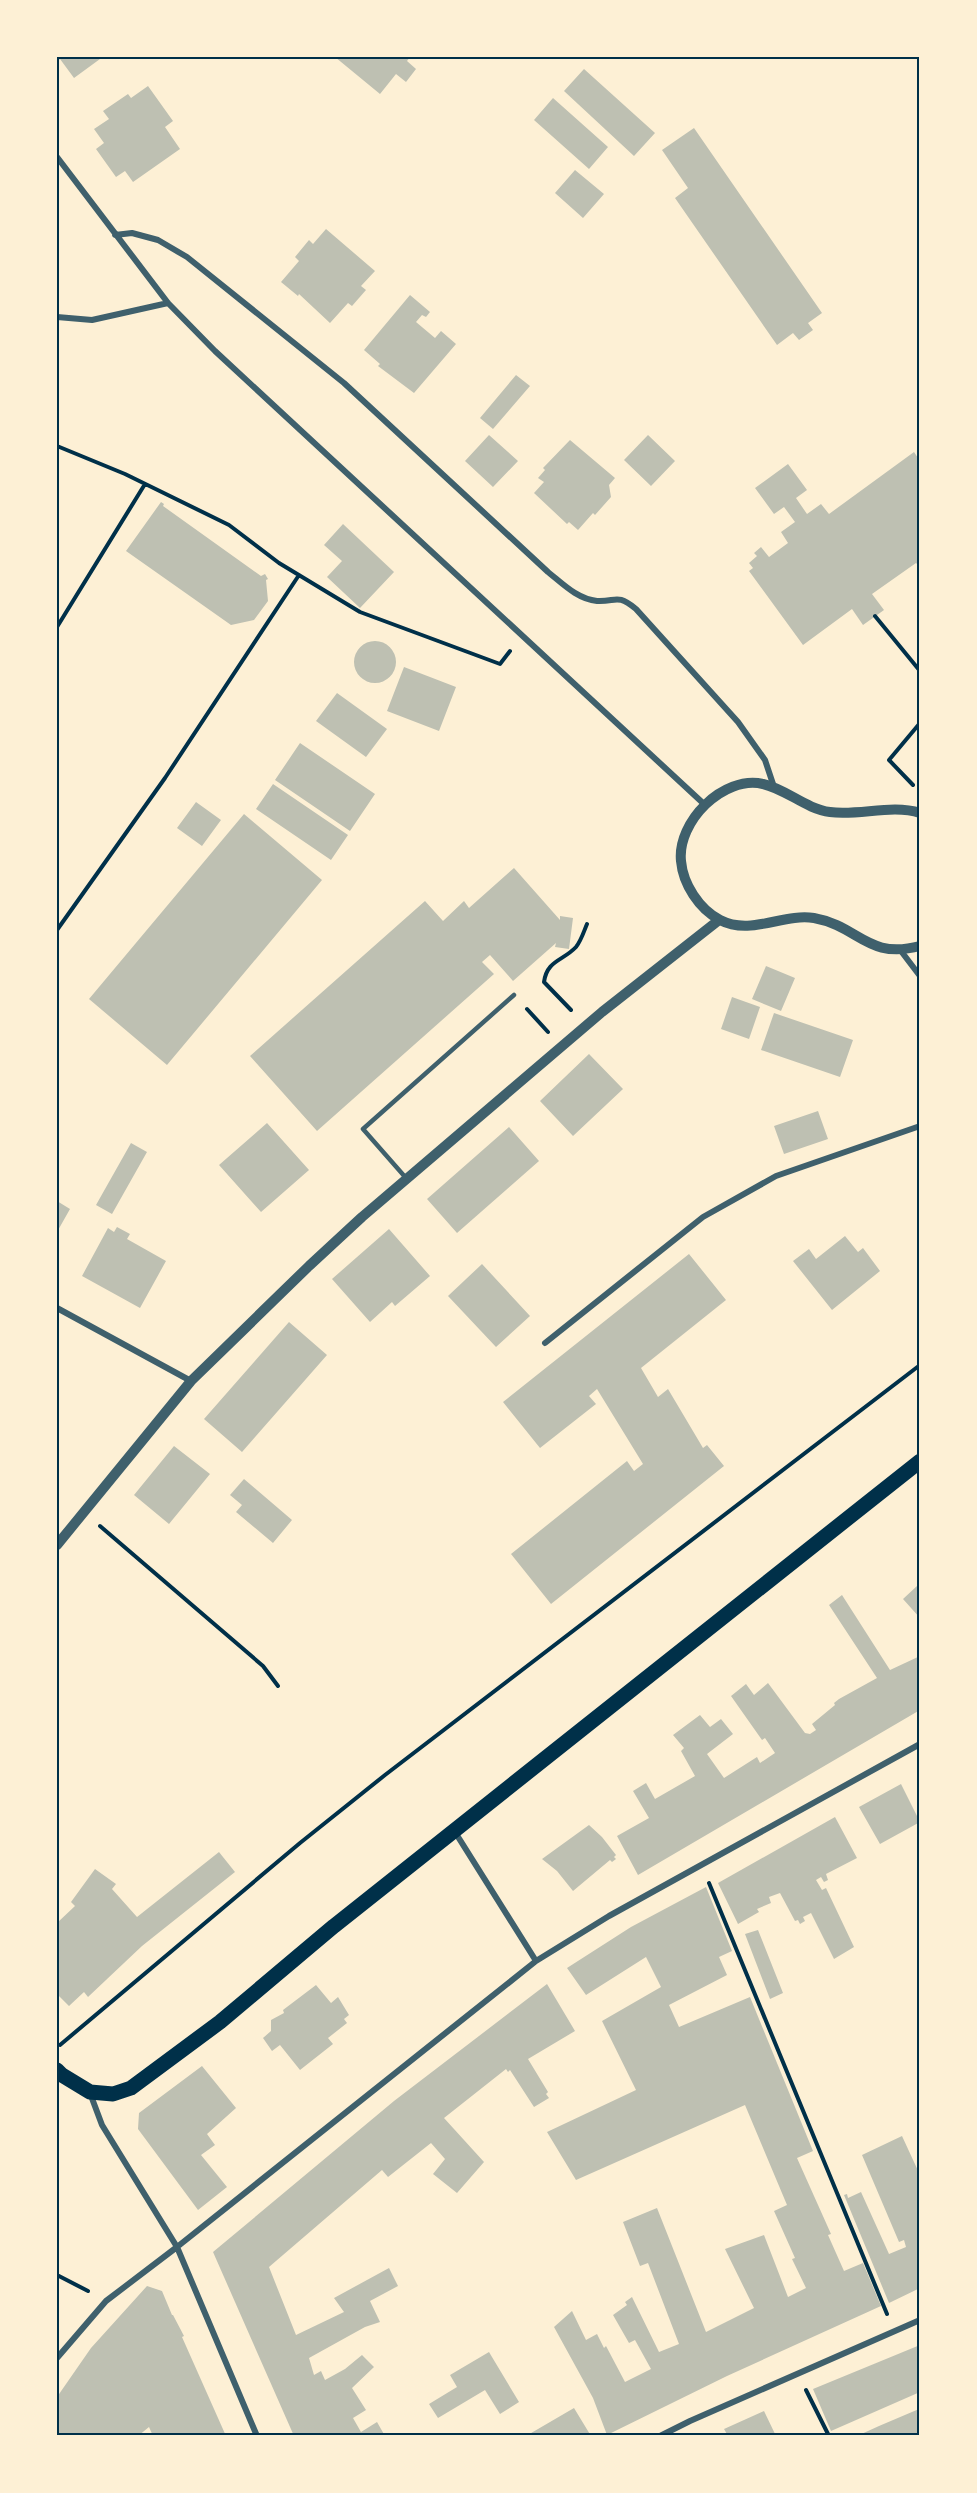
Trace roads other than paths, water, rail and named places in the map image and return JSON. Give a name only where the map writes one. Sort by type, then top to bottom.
[{"type":"main road","points":[[57,2070],[90,2092],[113,2094],[131,2088],[220,2022],[334,1926],[920,1461]]},
{"type":"street","points":[[57,157],[168,303],[215,351],[704,804]]},
{"type":"street","points":[[115,235],[132,233],[158,240],[188,257],[344,383],[548,572],[576,594],[596,601],[615,598],[627,602],[636,609],[738,722],[765,760],[775,787]]},
{"type":"street","points":[[57,317],[92,320],[168,303]]},
{"type":"street","points":[[920,813],[908,809],[848,814],[825,812],[775,787],[760,783],[742,785],[726,789],[704,804],[688,824],[683,840],[681,860],[686,881],[698,902],[719,920],[736,925],[754,926],[813,918],[837,926],[863,942],[882,949],[902,951],[920,946]]},
{"type":"street","points":[[57,1545],[191,1381],[309,1266],[406,1179],[562,1046],[719,920]]},
{"type":"street","points":[[902,951],[920,976]]},
{"type":"street","points":[[545,1343],[703,1217],[777,1176],[920,1126]]},
{"type":"street","points":[[57,1308],[191,1381]]},
{"type":"street","points":[[57,2358],[106,2301],[536,1961],[609,1916],[920,1744]]},
{"type":"street","points":[[454,1831],[536,1961]]},
{"type":"street","points":[[90,2092],[102,2126],[177,2247],[257,2436]]},
{"type":"street","points":[[660,2436],[920,2320]]},
{"type":"lane","points":[[406,1179],[363,1129],[514,995]]}]
